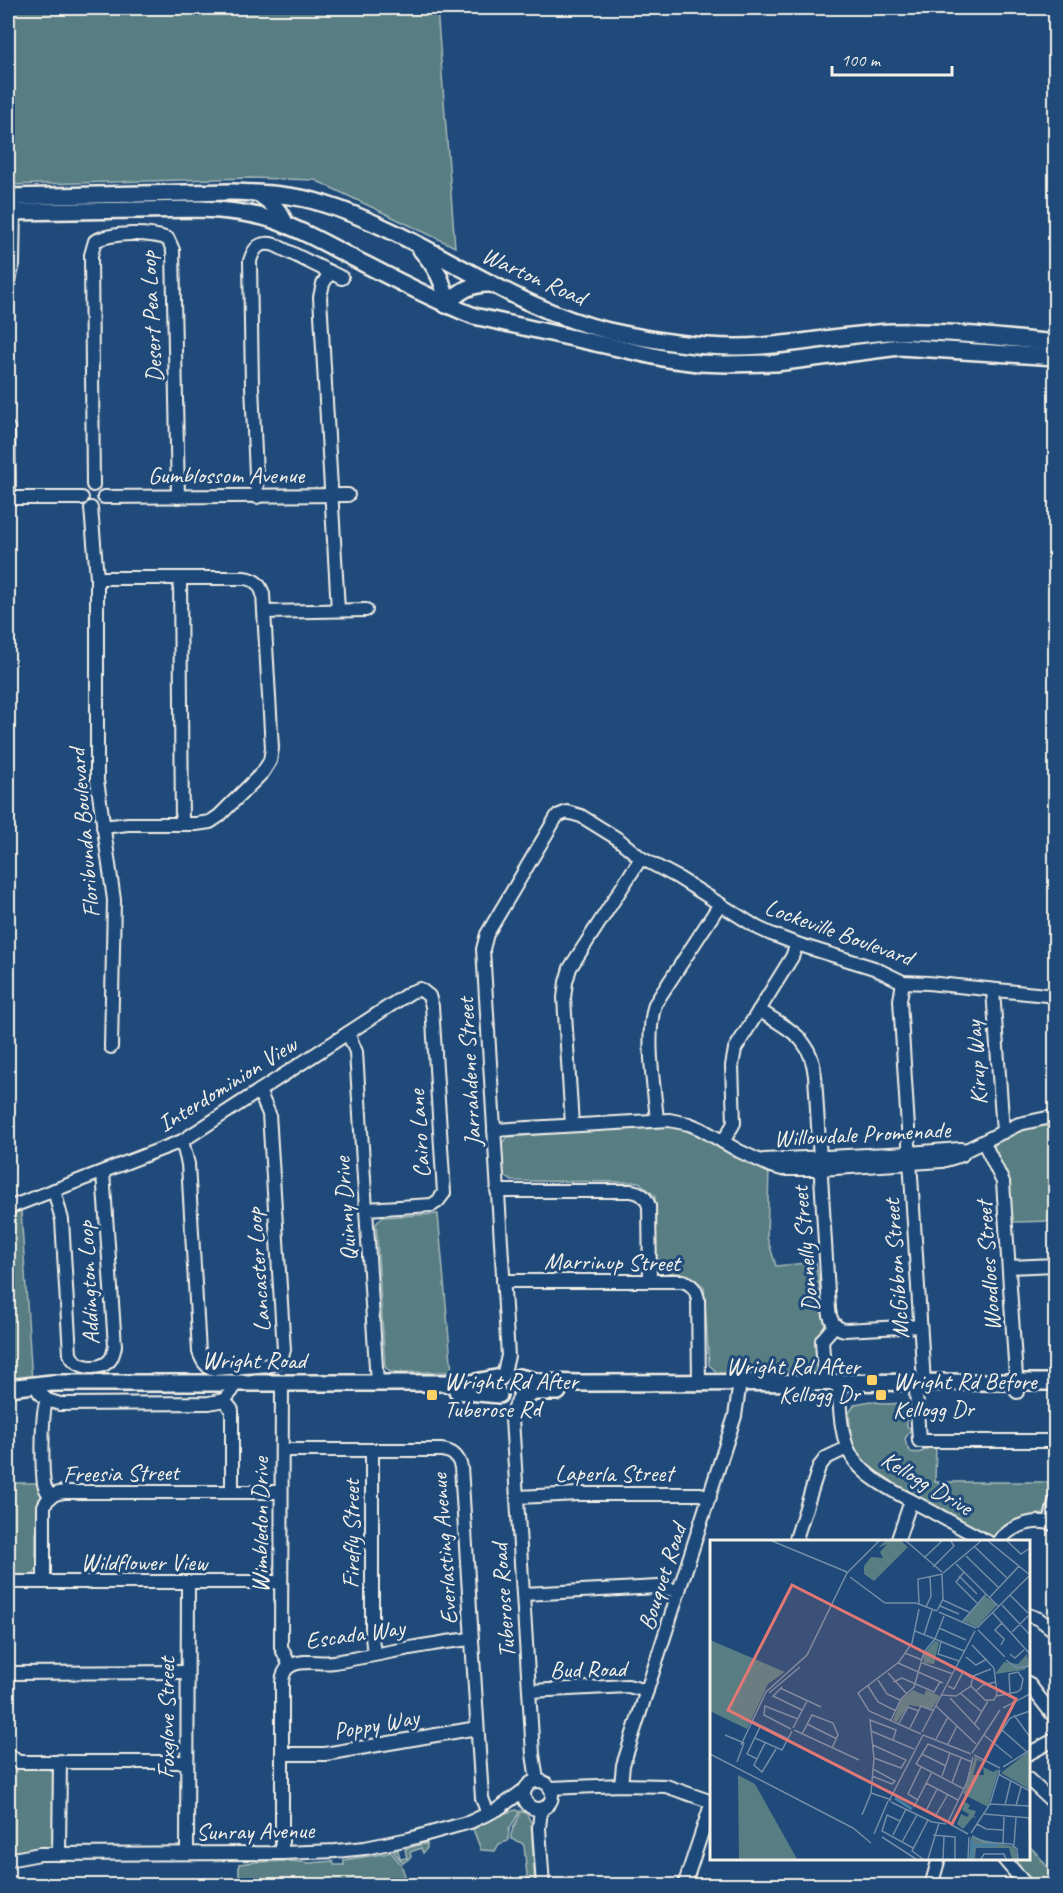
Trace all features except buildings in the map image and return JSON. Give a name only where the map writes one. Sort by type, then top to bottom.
[{"type":"main road","name":"Warton Road","points":[[11,205],[256,193],[313,201],[354,214],[534,304],[585,324],[645,338],[720,347],[759,347],[890,332],[934,332],[957,342],[1056,357]]},
{"type":"main road","points":[[256,193],[273,203],[282,214],[286,225]]},
{"type":"main road","points":[[286,225],[300,207],[313,201]]},
{"type":"main road","name":"Warton Road","points":[[11,205],[225,210],[249,214],[286,225],[446,305],[474,316],[667,359],[698,363],[776,363],[957,342],[1056,343]]},
{"type":"main road","points":[[417,245],[433,263],[442,278],[446,305]]},
{"type":"main road","points":[[446,305],[457,294],[472,285],[492,284]]},
{"type":"main road","points":[[510,1376],[524,1388],[520,1396],[510,1401],[500,1397],[497,1388],[510,1376]]},
{"type":"main road","name":"Wright Road","points":[[8,1397],[228,1396],[282,1387],[377,1383],[470,1383],[510,1376],[549,1382],[699,1383],[739,1387]]},
{"type":"main road","name":"Wright Road","points":[[520,1396],[546,1391],[739,1387],[1017,1387],[1056,1382]]},
{"type":"main road","name":"Wright Road","points":[[8,1388],[52,1383],[282,1387],[456,1391],[500,1397]]},
{"type":"main road","name":"Wright Road","points":[[1017,1387],[1056,1392]]},
{"type":"street","points":[[8,284],[13,264],[11,205]]},
{"type":"street","name":"Desert Pea Loop","points":[[93,485],[91,255],[95,242],[106,236],[157,235],[168,239],[173,250],[178,497]]},
{"type":"street","points":[[257,497],[252,386],[250,261],[252,252],[258,245],[267,243],[275,245],[342,278]]},
{"type":"street","points":[[330,272],[323,284],[320,297],[338,610]]},
{"type":"street","points":[[8,428],[8,498],[82,498]]},
{"type":"street","points":[[93,485],[100,487],[105,497],[99,507],[92,508],[85,505],[82,498],[86,488],[93,485]]},
{"type":"street","name":"Gumblossom Avenue","points":[[105,497],[348,495]]},
{"type":"street","name":"Floribunda Boulevard","points":[[92,508],[97,578],[96,780],[114,900],[111,1047]]},
{"type":"street","points":[[97,578],[251,579],[256,581],[261,587],[264,612],[272,748],[270,761],[263,772],[219,816],[210,822],[128,824],[103,827]]},
{"type":"street","points":[[180,578],[182,824]]},
{"type":"street","points":[[264,612],[366,610]]},
{"type":"street","name":"Lockeville Boulevard","points":[[567,812],[581,816],[626,845],[641,858],[677,877],[758,928],[797,944],[874,968],[903,982],[928,982],[1056,996]]},
{"type":"street","name":"Jarrahdene Street","points":[[510,1376],[497,1191],[484,944],[487,934],[554,820],[561,813],[567,812]]},
{"type":"street","points":[[572,1125],[564,998],[567,976],[641,858]]},
{"type":"street","points":[[657,1120],[651,1028],[655,1004],[720,904]]},
{"type":"street","points":[[723,1142],[734,1123],[732,1066],[735,1049],[792,957],[797,944]]},
{"type":"street","name":"McGibbon Street","points":[[903,982],[900,1000],[920,1326],[919,1441],[1056,1441]]},
{"type":"street","name":"Interdominion View","points":[[8,1209],[182,1141],[411,992],[417,989],[425,991]]},
{"type":"street","name":"Kirup Way","points":[[993,990],[1003,1132]]},
{"type":"street","name":"Cairo Lane","points":[[366,1209],[428,1206],[438,1201],[444,1193],[432,1006],[425,991]]},
{"type":"street","name":"Donnelly Street","points":[[759,1010],[797,1035],[810,1050],[814,1067],[830,1316],[835,1325],[845,1330],[920,1326]]},
{"type":"street","name":"Quinny Drive","points":[[348,1033],[356,1052],[377,1383]]},
{"type":"street","name":"Lancaster Loop","points":[[182,1141],[188,1164],[201,1358],[207,1366],[214,1369],[272,1365],[280,1360],[284,1350],[269,1114],[259,1091]]},
{"type":"street","name":"Willowdale Promenade","points":[[494,1130],[657,1120],[689,1124],[771,1166],[782,1169],[910,1158],[932,1163],[962,1155],[966,1150],[1030,1120],[1056,1116]]},
{"type":"street","name":"Woodloes Street","points":[[984,1143],[1003,1182],[1017,1387]]},
{"type":"street","name":"Addington Loop","points":[[54,1190],[62,1220],[70,1354],[73,1361],[79,1365],[91,1367],[100,1365],[108,1362],[115,1346],[103,1172]]},
{"type":"street","points":[[497,1191],[631,1191],[641,1194],[649,1206],[650,1281]]},
{"type":"street","points":[[1009,1268],[1056,1265]]},
{"type":"street","name":"Marrinup Street","points":[[503,1281],[683,1281],[695,1288],[698,1299],[699,1383]]},
{"type":"street","name":"Donnelly Street","points":[[824,1371],[822,1340],[835,1325]]},
{"type":"street","name":"Wimbledon Drive","points":[[282,1387],[281,1647],[290,1666]]},
{"type":"street","name":"Bouquet Road","points":[[621,1785],[623,1765],[737,1411],[739,1387]]},
{"type":"street","name":"Kellogg Drive","points":[[839,1387],[840,1411],[848,1448],[858,1464],[869,1475],[911,1501],[984,1540]]},
{"type":"street","points":[[43,1396],[44,1484],[51,1497]]},
{"type":"street","points":[[228,1396],[232,1410],[232,1492]]},
{"type":"street","name":"Tuberose Road","points":[[520,1396],[512,1419],[533,1754],[537,1780]]},
{"type":"street","name":"Tuberose Road","points":[[500,1397],[512,1419]]},
{"type":"street","points":[[796,1540],[822,1462],[848,1448]]},
{"type":"street","name":"Everlasting Avenue","points":[[282,1450],[447,1450],[459,1461],[482,1798],[493,1811]]},
{"type":"street","name":"Firefly Street","points":[[372,1450],[372,1637],[374,1654]]},
{"type":"street","name":"Freesia Street","points":[[44,1582],[43,1511],[46,1502],[61,1492],[281,1492]]},
{"type":"street","name":"Laperla Street","points":[[518,1497],[579,1494],[700,1494],[711,1497]]},
{"type":"street","points":[[1000,1540],[1007,1533],[1022,1525],[1037,1521],[1053,1523],[1056,1498]]},
{"type":"street","points":[[898,1540],[911,1501]]},
{"type":"street","name":"Wildflower View","points":[[8,1582],[281,1582]]},
{"type":"street","name":"Foxglove Street","points":[[187,1853],[188,1583]]},
{"type":"street","points":[[524,1594],[658,1587],[679,1591]]},
{"type":"street","points":[[1030,1615],[1039,1619],[1056,1632]]},
{"type":"street","name":"Escada Way","points":[[282,1854],[282,1679],[284,1672],[290,1666],[297,1664],[332,1663],[472,1639]]},
{"type":"street","points":[[8,1673],[187,1672]]},
{"type":"street","points":[[1030,1684],[1056,1719]]},
{"type":"street","name":"Bud Road","points":[[530,1691],[628,1686],[647,1691]]},
{"type":"street","name":"Poppy Way","points":[[282,1754],[325,1755],[477,1728]]},
{"type":"street","points":[[1030,1753],[1056,1739]]},
{"type":"street","points":[[8,1754],[18,1762],[187,1762]]},
{"type":"street","points":[[59,1854],[60,1761]]},
{"type":"street","points":[[537,1780],[545,1782],[551,1794],[547,1805],[541,1809],[532,1808],[526,1803],[524,1790],[529,1783],[537,1780]]},
{"type":"street","points":[[1030,1780],[1056,1804]]},
{"type":"street","points":[[551,1794],[586,1786],[666,1786],[710,1801]]},
{"type":"street","name":"Sunray Avenue","points":[[493,1811],[524,1790]]},
{"type":"street","name":"Sunray Avenue","points":[[8,1860],[31,1855],[59,1854],[282,1854],[336,1851],[451,1829],[493,1811],[526,1803]]},
{"type":"street","points":[[684,1886],[710,1808]]},
{"type":"street","points":[[541,1809],[539,1828],[543,1886]]},
{"type":"street","points":[[931,1886],[938,1860]]},
{"type":"street","points":[[1005,1860],[1027,1886]]},
{"type":"green space","points":[[8,8],[437,8],[455,247],[315,180],[249,178],[8,185]]},
{"type":"green space","points":[[1055,1123],[1055,1221],[1013,1222],[1010,1220],[994,1147],[998,1140],[1012,1131]]},
{"type":"green space","points":[[658,1125],[690,1130],[769,1170],[767,1237],[776,1266],[816,1262],[825,1323],[817,1346],[819,1374],[720,1375],[709,1365],[704,1287],[689,1275],[667,1272],[656,1264],[655,1196],[639,1182],[512,1181],[503,1175],[501,1144],[507,1137]]},
{"type":"green space","points":[[21,1210],[32,1381],[8,1385],[8,1215]]},
{"type":"green space","points":[[438,1214],[452,1372],[390,1372],[385,1367],[376,1224],[382,1217]]},
{"type":"green space","points":[[871,1401],[885,1404],[907,1403],[907,1426],[911,1429],[905,1439],[907,1447],[911,1452],[920,1452],[936,1444],[935,1482],[1054,1482],[1048,1510],[1043,1516],[991,1538],[943,1509],[938,1510],[896,1487],[885,1476],[870,1471],[850,1442],[849,1413],[855,1404]]},
{"type":"green space","points":[[8,1483],[40,1483],[42,1494],[39,1529],[36,1533],[36,1556],[39,1559],[38,1568],[31,1577],[8,1576]]},
{"type":"green space","points":[[8,1760],[40,1765],[51,1770],[55,1775],[53,1844],[44,1850],[8,1852]]},
{"type":"green space","points":[[516,1810],[518,1814],[509,1830],[508,1841],[499,1844],[495,1851],[481,1850],[473,1829],[501,1814]]},
{"type":"green space","points":[[520,1811],[526,1813],[531,1822],[535,1885],[528,1885],[524,1846],[511,1839]]},
{"type":"green space","points":[[427,1843],[427,1848],[423,1853],[421,1848],[410,1852],[411,1857],[403,1863],[393,1851],[398,1850],[400,1859],[407,1858],[405,1849]]},
{"type":"green space","points":[[1030,1847],[1049,1870],[1055,1885],[1033,1885],[1010,1860],[1030,1860]]},
{"type":"green space","points":[[390,1851],[401,1864],[408,1885],[239,1885],[239,1864],[333,1861],[334,1865],[344,1865],[344,1860]]},
{"type":"place","name":"Wright Rd After Kellogg Dr","points":[[872,1380]]},
{"type":"place","name":"Wright Rd After Tuberose Rd","points":[[432,1395]]},
{"type":"place","name":"Wright Rd Before Kellogg Dr","points":[[881,1395]]}]
